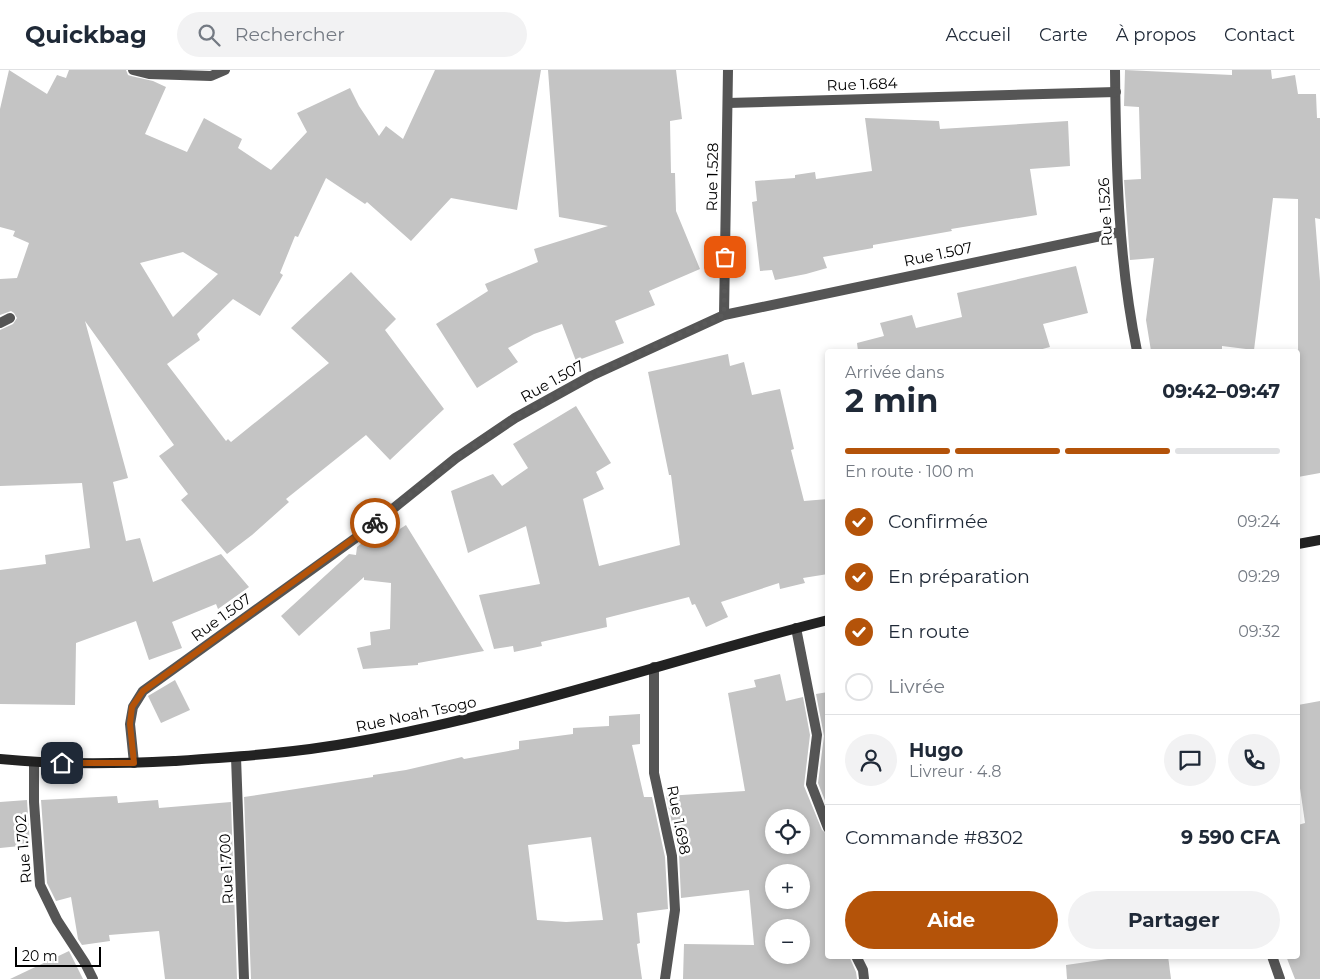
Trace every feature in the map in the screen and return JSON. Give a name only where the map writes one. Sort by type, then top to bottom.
[{"type":"main road","points":[[1300,544],[1320,540]]},
{"type":"main road","name":"Rue Noah Tsogo","points":[[0,758],[34,762],[134,763],[236,757],[354,743],[469,718],[825,621]]},
{"type":"street","points":[[133,70],[149,74],[211,76],[225,70]]},
{"type":"street","name":"Rue 1.528","points":[[724,315],[728,70]]},
{"type":"street","name":"Rue 1.526","points":[[1115,70],[1120,232],[1131,322],[1137,349]]},
{"type":"street","name":"Rue 1.684","points":[[728,103],[1116,92]]},
{"type":"street","name":"Rue 1.507","points":[[134,763],[130,724],[132,707],[143,691],[364,532],[456,458],[515,418],[591,376],[724,315],[1120,232]]},
{"type":"street","points":[[0,323],[10,318]]},
{"type":"street","points":[[796,628],[817,735],[812,784],[825,820]]},
{"type":"street","name":"Rue 1.698","points":[[654,667],[654,773],[672,856],[674,910],[665,979]]},
{"type":"street","name":"Rue 1.700","points":[[236,757],[244,979]]},
{"type":"street","name":"Rue 1.702","points":[[34,762],[37,865],[40,885],[57,920],[92,979]]},
{"type":"street","points":[[858,959],[863,970],[864,979]]},
{"type":"street","points":[[1273,959],[1280,979]]},
{"type":"building","points":[[9,70],[47,94],[57,75],[66,78],[69,70],[126,70],[128,75],[153,81],[166,87],[145,134],[187,152],[204,118],[242,139],[238,148],[271,170],[307,132],[297,113],[350,88],[359,106],[379,136],[386,126],[403,139],[435,70],[541,70],[517,210],[451,198],[411,241],[367,202],[365,204],[326,178],[298,237],[295,236],[280,273],[283,275],[260,316],[233,299],[197,334],[200,340],[167,364],[226,441],[228,439],[231,442],[329,363],[291,328],[351,272],[396,319],[385,330],[444,409],[390,460],[366,435],[286,499],[289,502],[252,535],[227,554],[181,500],[188,494],[159,456],[174,445],[85,321],[128,478],[113,482],[126,541],[140,538],[153,582],[221,554],[249,587],[218,609],[216,604],[172,622],[182,648],[149,660],[136,621],[76,643],[75,705],[0,704],[0,570],[46,564],[45,555],[90,548],[82,483],[0,486],[0,330],[13,324],[17,318],[11,311],[0,315],[0,279],[17,278],[29,243],[13,236],[15,231],[0,227],[0,109]],"holes":[[[183,252],[218,274],[173,317],[140,263]]]},
{"type":"building","points":[[548,70],[676,70],[682,119],[670,121],[671,173],[675,173],[676,211],[700,269],[649,291],[655,305],[615,321],[624,343],[576,361],[562,324],[534,334],[508,348],[518,362],[477,388],[436,324],[488,291],[485,284],[538,262],[534,249],[608,226],[559,217]]},
{"type":"building","points":[[1125,70],[1232,75],[1232,70],[1271,70],[1272,79],[1295,75],[1298,94],[1316,94],[1317,118],[1320,118],[1320,219],[1315,218],[1320,281],[1320,473],[1300,477],[1298,199],[1273,198],[1254,349],[1222,346],[1222,349],[1151,349],[1146,320],[1154,258],[1130,260],[1124,180],[1141,179],[1139,107],[1124,106]]},
{"type":"building","points":[[865,118],[939,121],[940,129],[1068,121],[1070,166],[1030,169],[1037,215],[951,229],[952,231],[873,245],[873,248],[823,257],[827,268],[806,274],[775,280],[772,270],[760,271],[752,202],[757,201],[755,181],[795,178],[795,175],[815,172],[816,179],[872,171]]},
{"type":"building","points":[[1076,266],[1088,313],[1043,324],[1050,347],[1042,349],[858,349],[857,343],[884,336],[880,323],[912,315],[916,328],[962,317],[957,293]]},
{"type":"building","points":[[728,354],[730,366],[744,362],[752,395],[780,389],[794,449],[791,450],[804,501],[825,499],[825,574],[803,578],[805,583],[780,589],[779,583],[721,602],[728,617],[706,627],[695,604],[692,605],[689,597],[606,618],[607,627],[541,642],[542,646],[514,652],[513,646],[494,649],[479,595],[540,584],[526,526],[468,553],[451,491],[493,474],[502,486],[528,468],[513,444],[576,406],[611,463],[596,472],[604,489],[583,499],[599,566],[680,545],[671,475],[669,475],[648,372]]},
{"type":"building","points":[[406,525],[484,651],[418,663],[418,665],[363,669],[357,648],[371,645],[370,632],[390,629],[391,583],[364,580],[364,577],[299,636],[281,616],[349,554],[356,555],[357,547],[373,534],[389,536]]},
{"type":"building","points":[[780,674],[786,701],[803,697],[810,735],[804,786],[822,830],[825,832],[825,959],[850,959],[857,979],[683,979],[684,944],[754,945],[749,890],[681,898],[679,855],[666,796],[745,791],[728,693],[756,687],[754,680]]},
{"type":"building","points":[[175,680],[190,710],[161,723],[148,696]]},
{"type":"building","points":[[825,692],[825,800],[818,783],[824,736],[816,694]]},
{"type":"building","points":[[1320,701],[1320,979],[1295,979],[1287,959],[1300,959],[1300,824],[1305,823],[1300,788],[1300,705]]},
{"type":"building","points":[[640,714],[640,744],[632,745],[644,797],[652,797],[665,857],[668,909],[637,913],[640,943],[637,944],[642,979],[251,979],[244,797],[373,777],[373,775],[406,770],[462,757],[464,759],[519,749],[519,741],[573,734],[573,728],[609,726],[609,716]],"holes":[[[591,837],[603,920],[566,922],[537,920],[528,845]]]},
{"type":"building","points":[[117,796],[118,803],[158,800],[159,808],[231,802],[237,979],[165,979],[159,931],[109,935],[110,941],[82,945],[78,939],[71,897],[56,901],[47,883],[41,800]]},
{"type":"building","points":[[27,800],[30,845],[0,848],[0,802]]},
{"type":"building","points":[[69,951],[83,979],[10,979]]},
{"type":"building","points":[[1108,959],[1168,959],[1171,979],[1067,979],[1066,965]]},
{"type":"way so far","points":[[375,523],[456,458],[515,418],[591,376],[724,315],[725,257]]},
{"type":"route","points":[[62,763],[134,763],[130,724],[132,707],[143,691],[375,523]]}]
